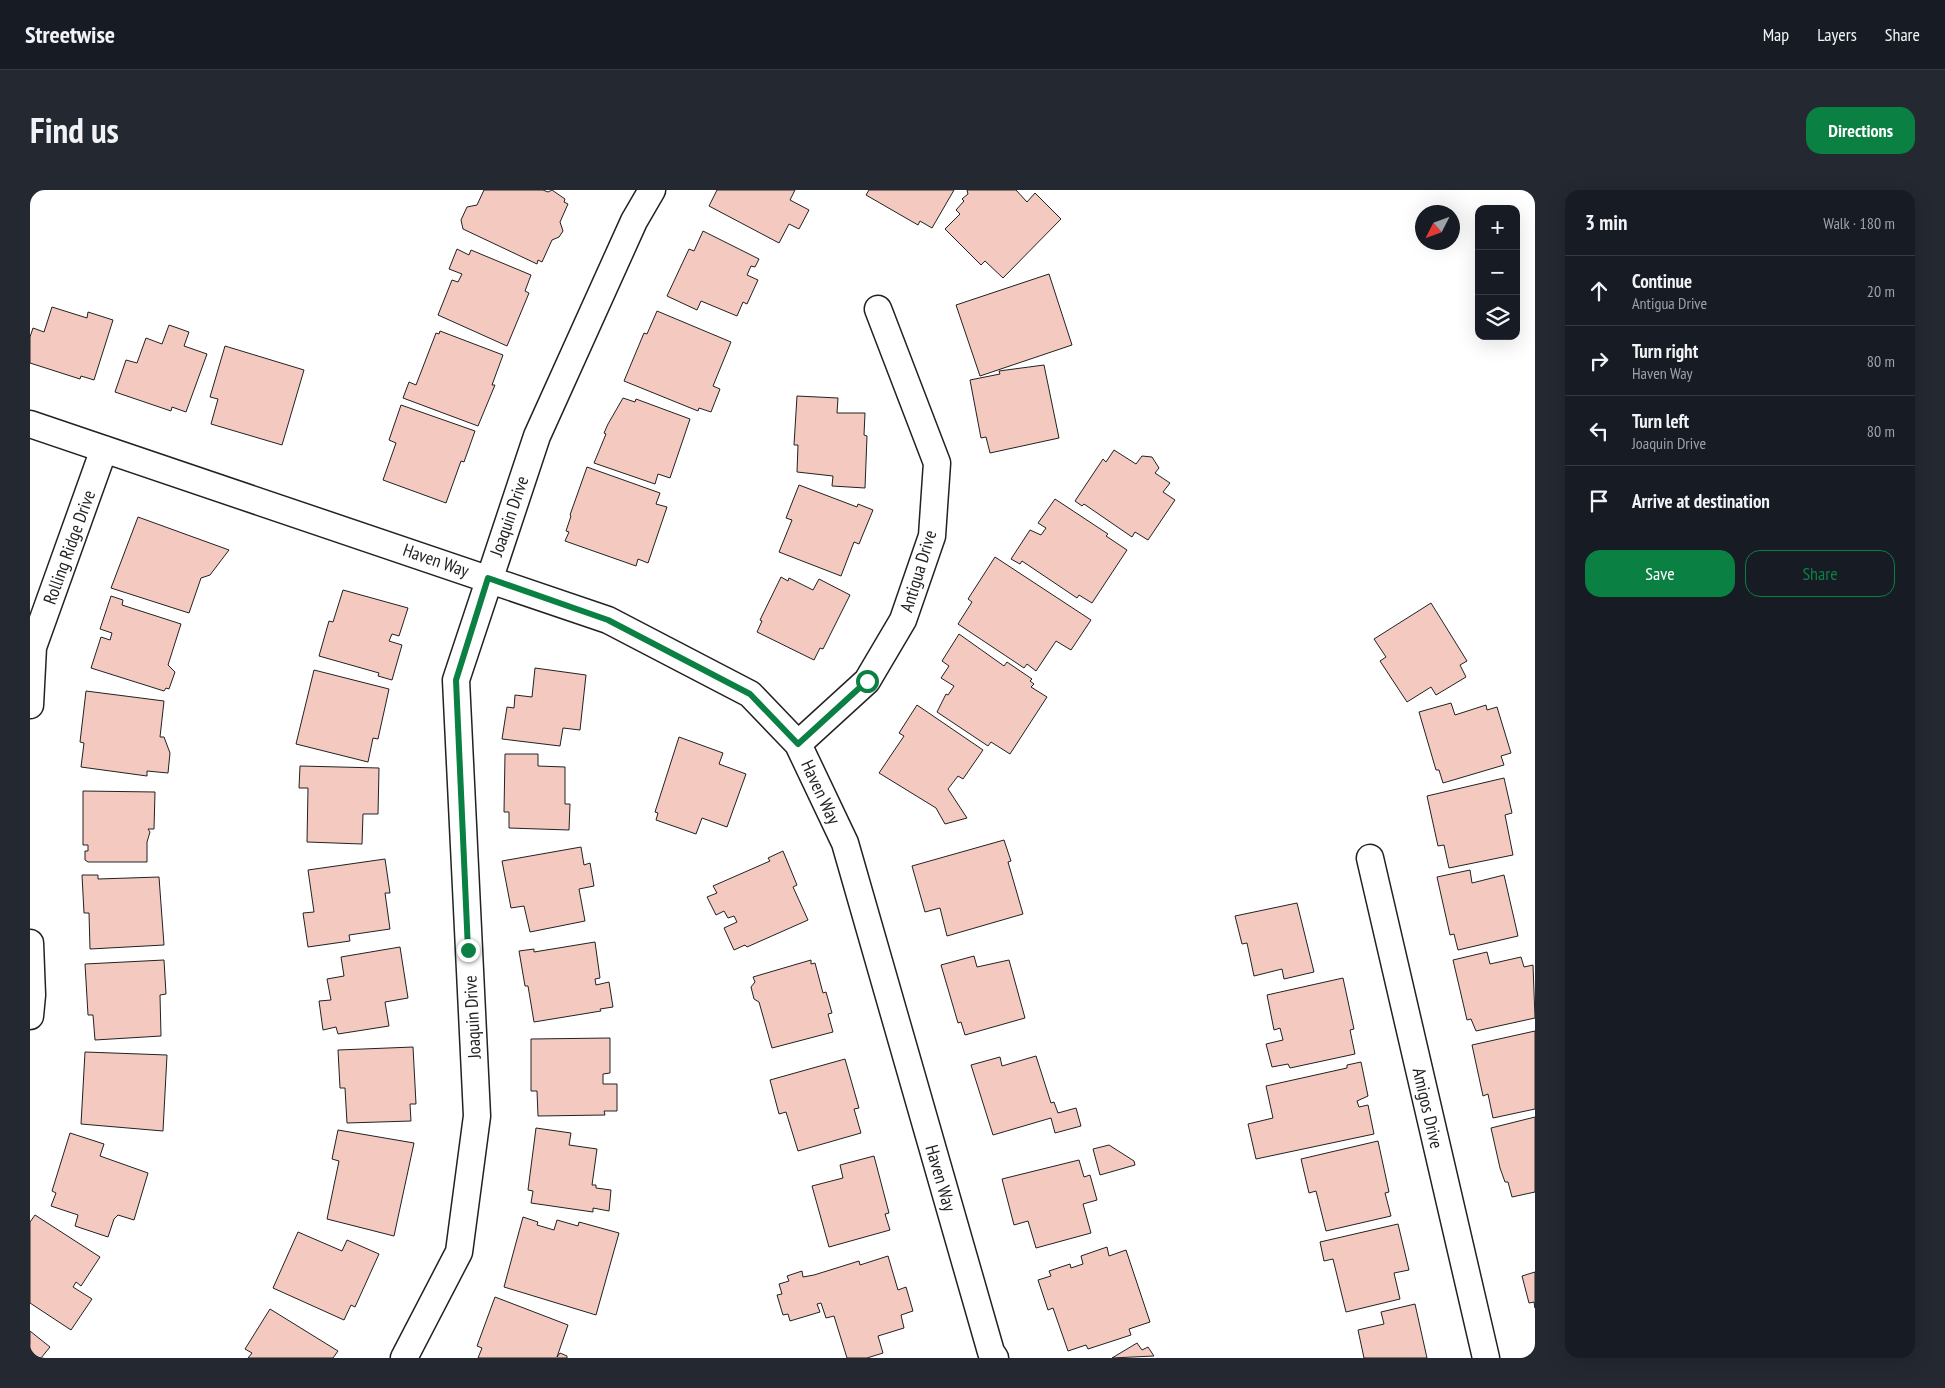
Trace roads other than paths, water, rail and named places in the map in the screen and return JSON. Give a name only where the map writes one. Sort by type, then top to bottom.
[{"type":"street","name":"Joaquin Drive","points":[[404,1358],[459,1252],[477,1116],[456,680],[488,578],[537,436],[634,221],[652,190]]},
{"type":"street","name":"Antigua Drive","points":[[798,744],[867,681],[903,620],[932,536],[937,464],[878,309]]},
{"type":"street","name":"Haven Way","points":[[30,424],[608,620],[750,694],[798,744],[845,843],[988,1356]]},
{"type":"street","name":"Rolling Ridge Drive","points":[[30,705],[33,647],[104,449]]},
{"type":"street","name":"Amigos Drive","points":[[1370,858],[1486,1358]]},
{"type":"street","points":[[30,944],[32,995],[30,1016]]}]
